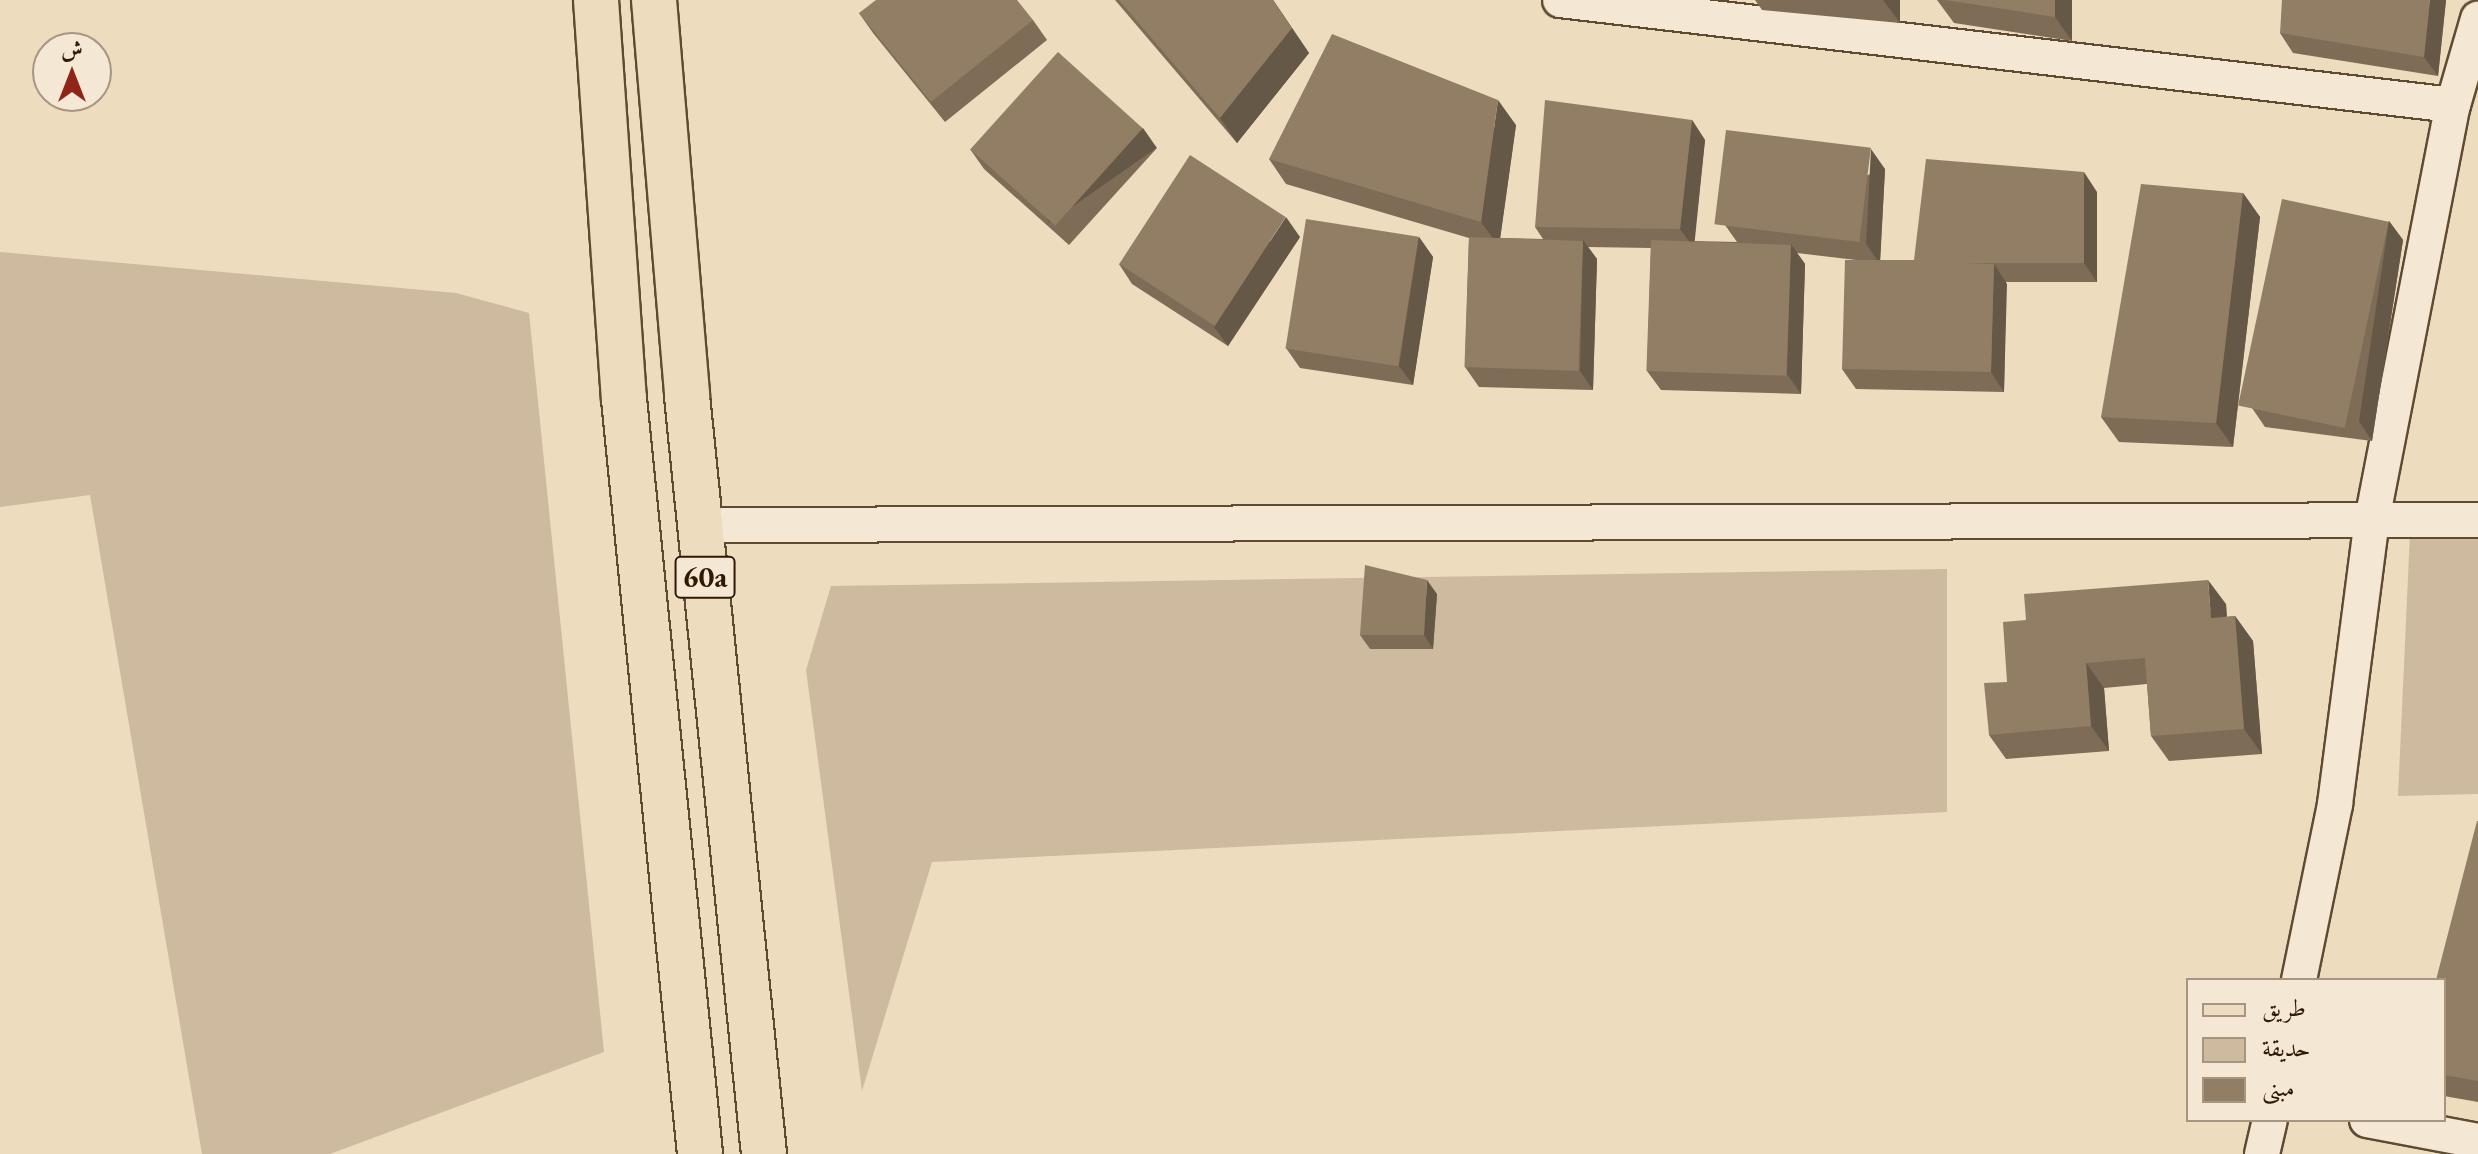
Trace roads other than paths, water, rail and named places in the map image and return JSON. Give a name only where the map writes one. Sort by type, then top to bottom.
[{"type":"main road","name":"60a","points":[[596,0],[624,399],[700,1154]]},
{"type":"main road","name":"60a","points":[[654,0],[700,525],[764,1154]]},
{"type":"street","points":[[1560,0],[2453,105]]},
{"type":"street","points":[[2299,978],[2335,804],[2372,520],[2453,105],[2478,19]]},
{"type":"street","points":[[700,525],[2478,520]]},
{"type":"street","points":[[2262,1154],[2270,1122]]},
{"type":"street","points":[[2378,1122],[2478,1141]]}]
